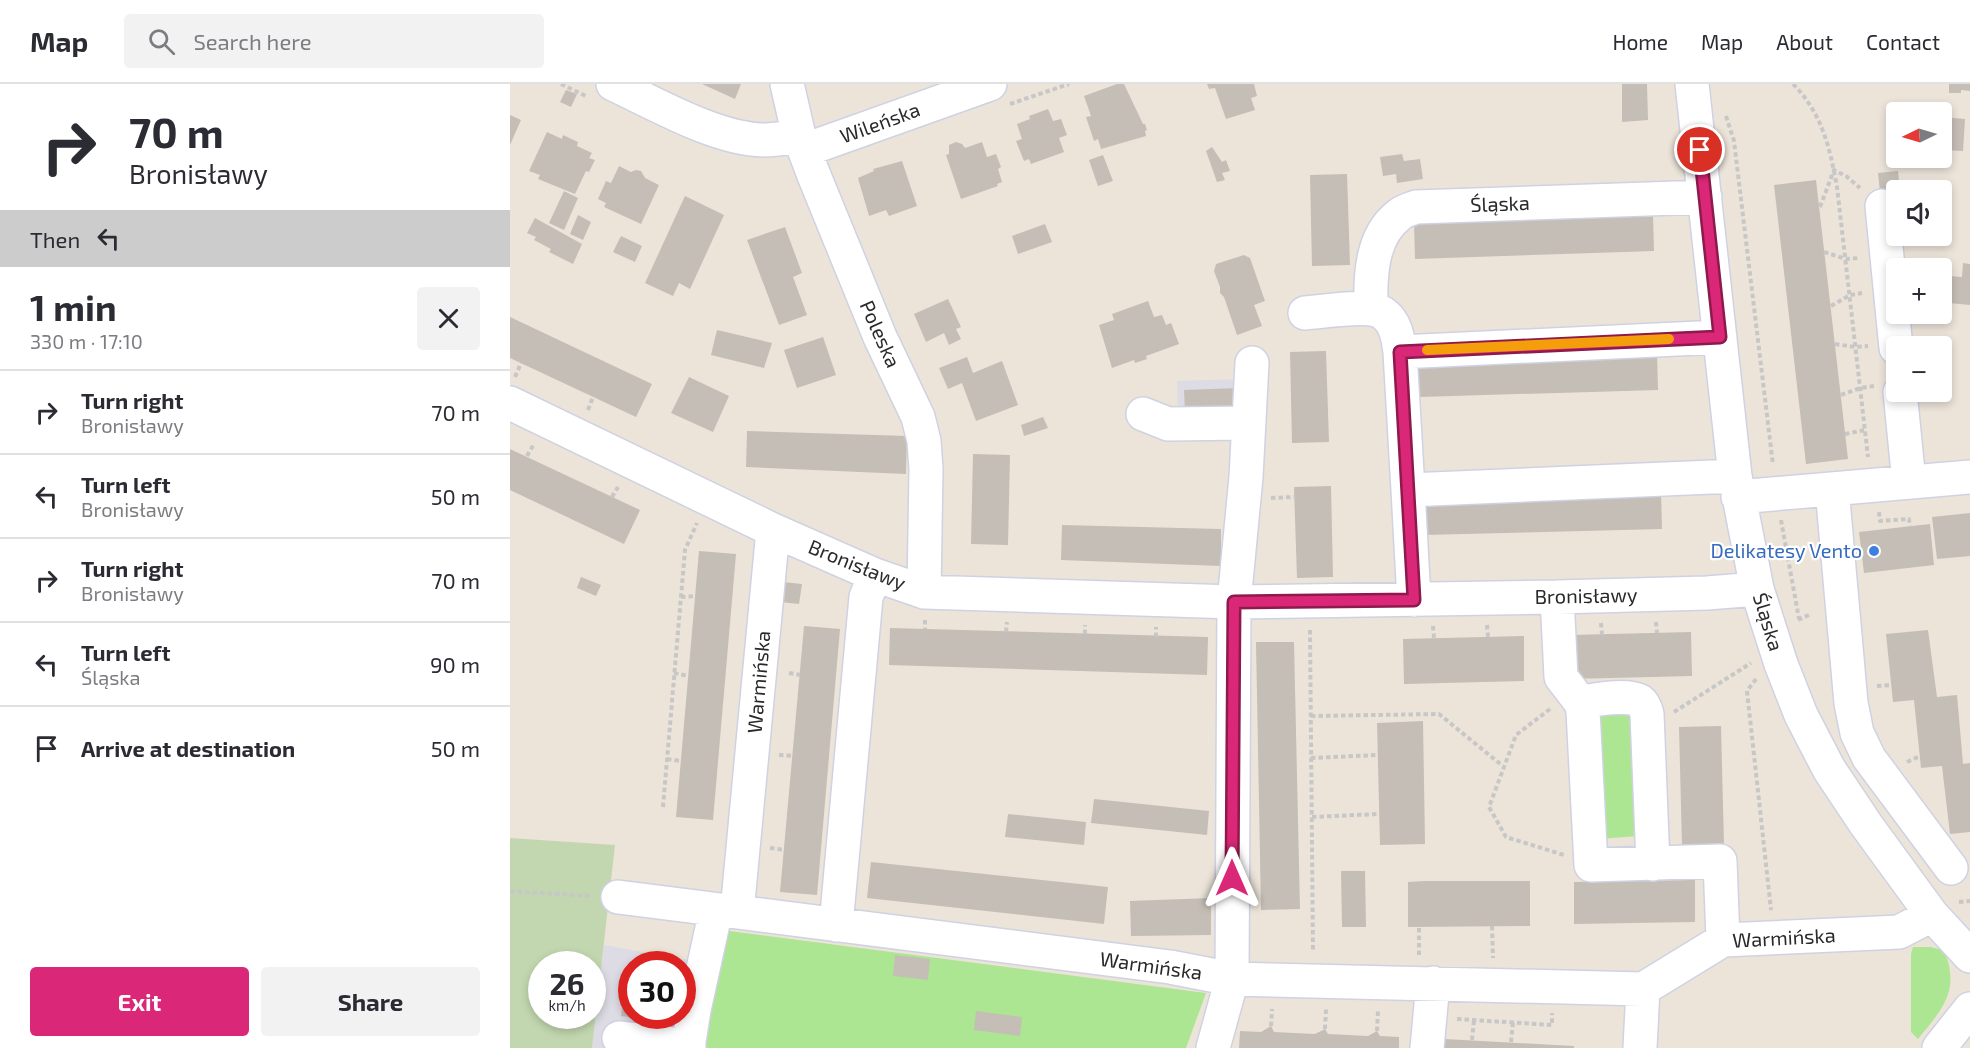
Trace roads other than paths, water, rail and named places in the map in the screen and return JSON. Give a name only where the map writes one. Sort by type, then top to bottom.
[{"type":"street","name":"Wileńska","points":[[613,84],[717,132],[741,138],[802,143],[990,84]]},
{"type":"street","name":"Poleska","points":[[787,84],[802,143],[835,230],[880,337],[918,417],[924,441],[926,469],[924,592]]},
{"type":"street","name":"Śląska","points":[[1692,84],[1737,487],[1757,589],[1781,664],[1829,769],[1867,826],[1932,915],[1970,956]]},
{"type":"street","name":"Śląska","points":[[1371,309],[1370,281],[1375,252],[1387,227],[1399,214],[1416,207],[1705,197]]},
{"type":"street","points":[[1882,206],[1895,336]]},
{"type":"street","points":[[1305,313],[1371,309],[1384,314],[1397,332],[1414,600]]},
{"type":"street","points":[[1400,352],[1720,337]]},
{"type":"street","points":[[1213,1048],[1232,979],[1234,602],[1246,477],[1252,363]]},
{"type":"street","points":[[1901,402],[1909,482]]},
{"type":"street","name":"Bronisławy","points":[[510,403],[773,531],[875,575],[924,592],[1234,602],[1557,597],[1707,593],[1757,589]]},
{"type":"street","points":[[1143,414],[1168,424],[1249,423]]},
{"type":"street","points":[[1408,490],[1737,487],[1776,494],[1970,477]]},
{"type":"street","points":[[1832,489],[1851,703],[1857,733],[1869,758],[1950,868]]},
{"type":"street","name":"Warmińska","points":[[773,531],[727,911],[1170,967],[1232,979],[1643,989],[1723,940],[1899,932],[1932,915]]},
{"type":"street","points":[[836,925],[866,597],[875,575]]},
{"type":"street","points":[[1557,597],[1561,677],[1577,698],[1591,865],[1720,861],[1723,940]]},
{"type":"street","points":[[1577,698],[1630,699],[1641,701],[1645,707],[1653,864]]},
{"type":"street","points":[[618,897],[727,911],[688,1047],[619,1038]]},
{"type":"street","points":[[1428,1032],[1432,983]]},
{"type":"street","points":[[1640,1048],[1643,989]]},
{"type":"street","points":[[1939,1048],[1970,1010]]},
{"type":"place","name":"Delikatesy Vento","points":[[1874,551]]}]
